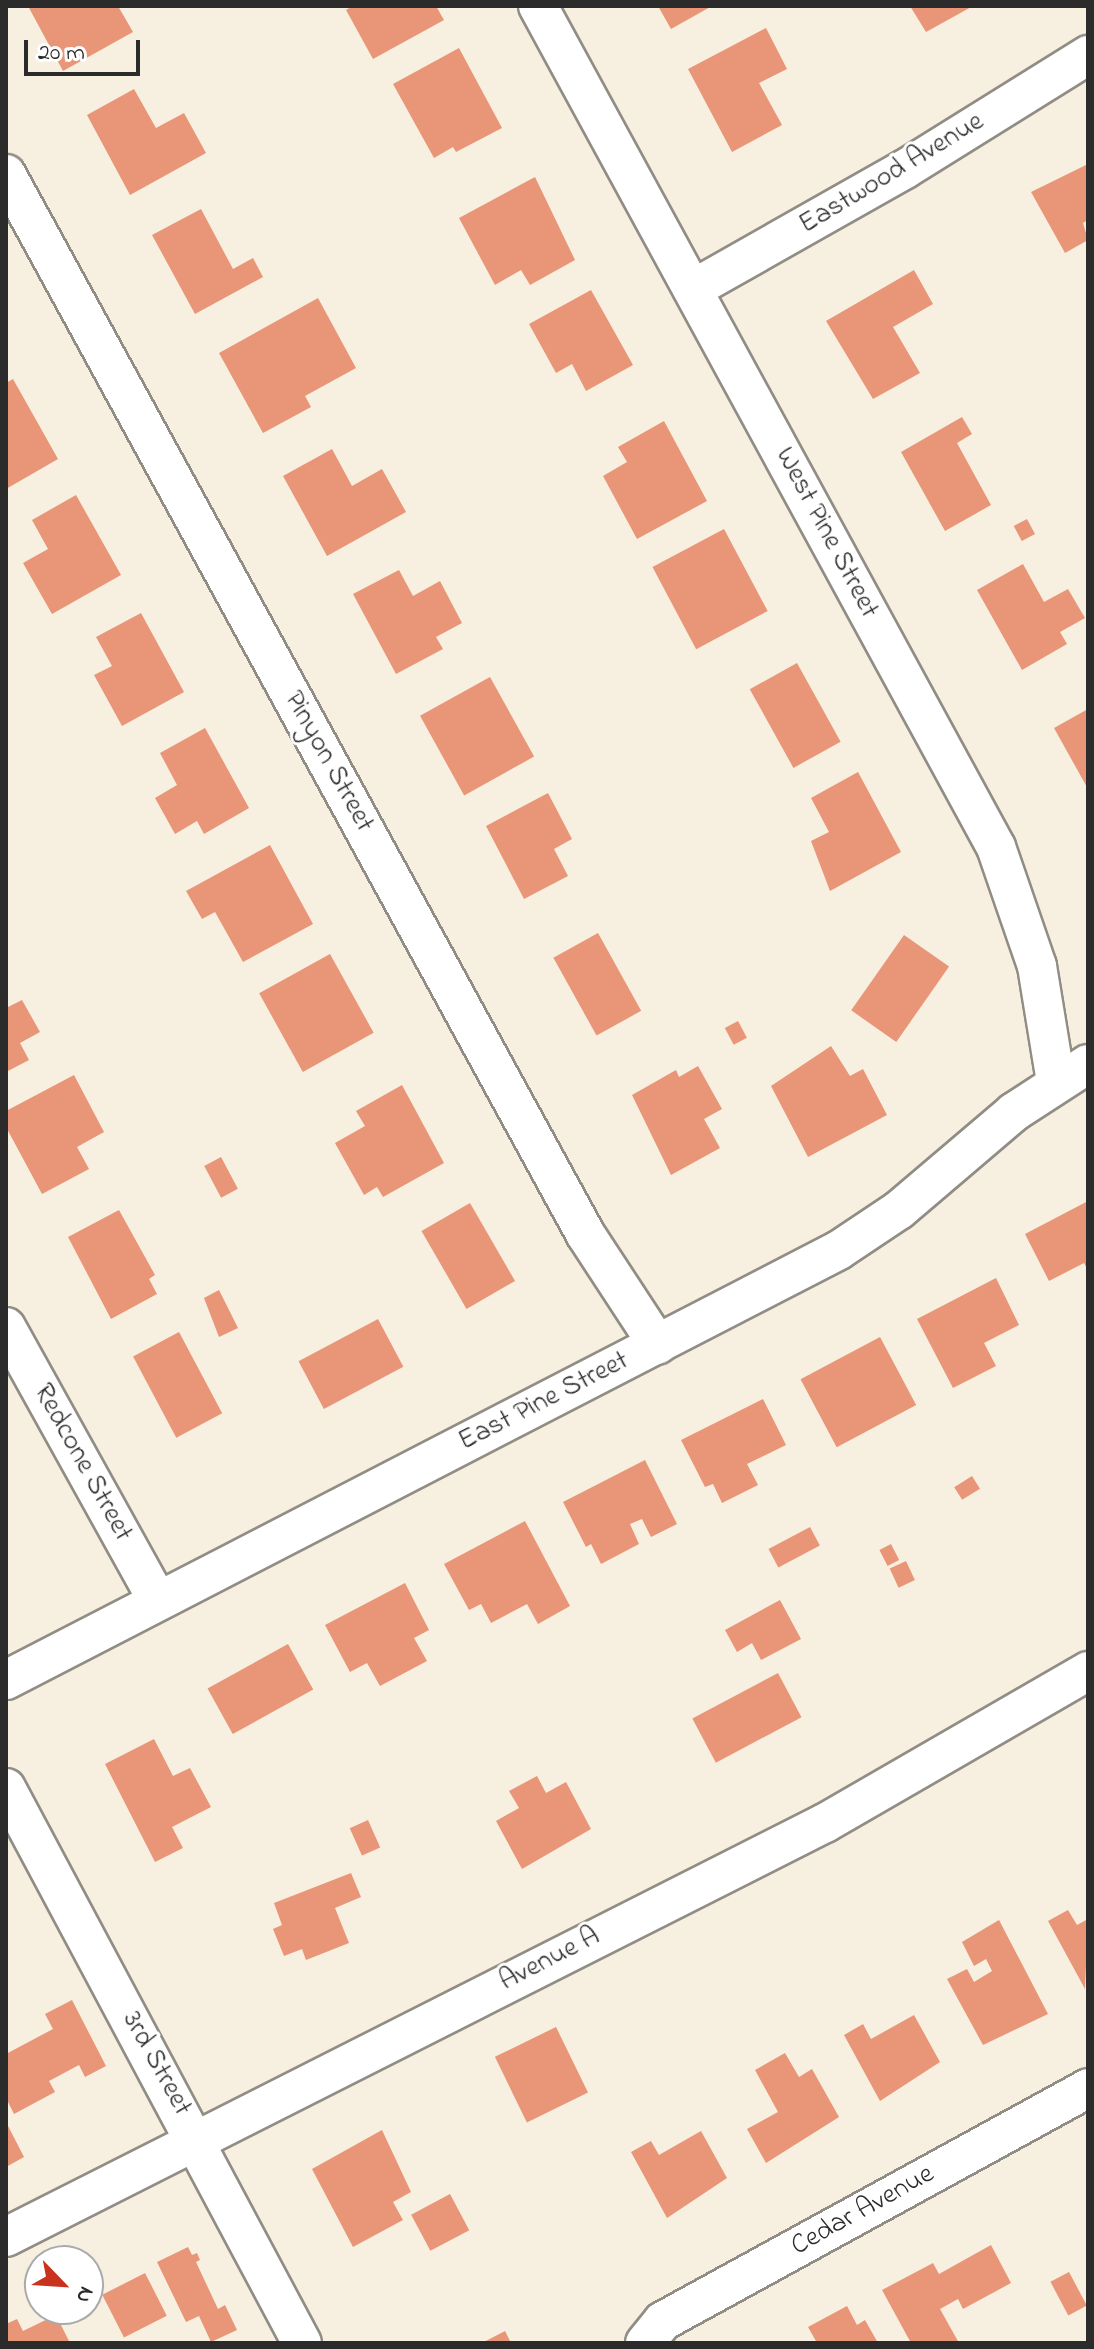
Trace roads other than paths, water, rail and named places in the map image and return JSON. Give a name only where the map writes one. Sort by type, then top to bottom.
[{"type":"street","name":"West Pine Street","points":[[538,6],[996,847],[1072,1073]]},
{"type":"street","name":"Eastwood Avenue","points":[[693,289],[905,169],[1088,55]]},
{"type":"street","name":"Pinyon Street","points":[[6,174],[586,1235],[658,1345]]},
{"type":"street","name":"East Pine Street","points":[[6,1680],[157,1599],[839,1250],[899,1210],[1072,1073]]},
{"type":"street","name":"Redcone Street","points":[[6,1327],[157,1599]]},
{"type":"street","name":"Avenue A","points":[[6,2237],[196,2138],[825,1823],[1088,1671]]},
{"type":"street","name":"3rd Street","points":[[6,1788],[196,2138],[302,2343]]},
{"type":"street","name":"Cedar Avenue","points":[[645,2343],[663,2321],[1088,2088]]}]
